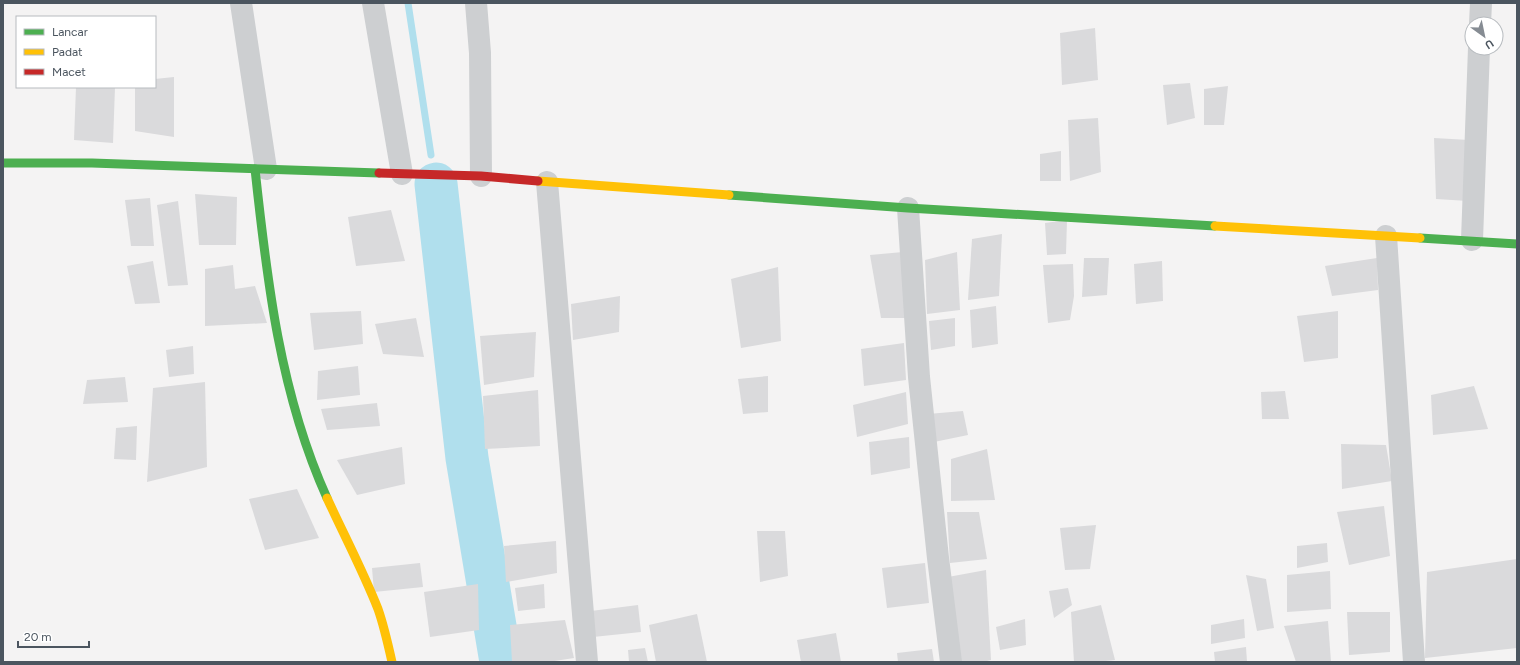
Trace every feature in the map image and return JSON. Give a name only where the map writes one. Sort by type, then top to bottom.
[{"type":"street","points":[[241,3],[260,169],[264,257],[275,324],[290,398],[311,462],[378,610],[392,662]]},
{"type":"street","points":[[373,3],[412,174]]},
{"type":"street","points":[[476,3],[480,53],[482,176]]},
{"type":"street","points":[[1480,16],[1481,3]]},
{"type":"street","points":[[1472,240],[1480,56]]},
{"type":"street","points":[[3,163],[92,163],[482,176],[908,208],[1472,240],[1517,244]]},
{"type":"street","points":[[547,182],[587,662]]},
{"type":"street","points":[[908,208],[918,376],[951,662]]},
{"type":"street","points":[[1386,236],[1414,662]]},
{"type":"building","points":[[1095,28],[1098,80],[1062,85],[1060,33]]},
{"type":"building","points":[[174,77],[174,137],[135,131],[135,88],[156,88],[156,79]]},
{"type":"building","points":[[1190,83],[1195,118],[1167,125],[1163,85]]},
{"type":"building","points":[[1228,86],[1224,125],[1204,125],[1204,89]]},
{"type":"building","points":[[76,88],[115,88],[113,143],[74,140]]},
{"type":"building","points":[[1098,118],[1101,172],[1070,181],[1068,120]]},
{"type":"building","points":[[1434,138],[1469,140],[1468,201],[1436,199]]},
{"type":"building","points":[[1061,151],[1061,181],[1040,181],[1040,154]]},
{"type":"building","points":[[195,194],[237,197],[236,245],[199,245]]},
{"type":"building","points":[[150,198],[154,246],[131,246],[125,200]]},
{"type":"building","points":[[178,201],[188,285],[168,286],[157,205]]},
{"type":"building","points":[[391,210],[405,261],[356,266],[348,217]]},
{"type":"building","points":[[1067,220],[1066,254],[1047,255],[1045,223]]},
{"type":"building","points":[[1002,234],[999,296],[968,300],[972,239]]},
{"type":"building","points":[[903,252],[905,318],[881,318],[870,255]]},
{"type":"building","points":[[957,252],[960,310],[927,314],[925,260]]},
{"type":"building","points":[[1084,258],[1109,258],[1107,295],[1082,297]]},
{"type":"building","points":[[1377,258],[1378,290],[1332,296],[1325,266]]},
{"type":"building","points":[[153,261],[160,303],[135,304],[127,266]]},
{"type":"building","points":[[1162,261],[1163,301],[1136,304],[1134,264]]},
{"type":"building","points":[[1073,264],[1074,296],[1070,320],[1048,323],[1043,265]]},
{"type":"building","points":[[233,265],[235,289],[255,286],[267,323],[205,326],[205,269]]},
{"type":"building","points":[[778,267],[781,341],[741,348],[731,279]]},
{"type":"building","points":[[620,296],[619,332],[573,340],[571,304]]},
{"type":"building","points":[[996,306],[998,344],[972,348],[970,310]]},
{"type":"building","points":[[361,311],[363,344],[314,350],[310,313]]},
{"type":"building","points":[[1338,311],[1338,358],[1304,362],[1297,316]]},
{"type":"building","points":[[416,318],[424,357],[383,354],[375,324]]},
{"type":"building","points":[[955,318],[955,346],[931,350],[929,321]]},
{"type":"building","points":[[536,332],[534,377],[484,385],[480,336]]},
{"type":"building","points":[[904,343],[906,380],[864,386],[861,349]]},
{"type":"building","points":[[193,346],[194,374],[169,377],[166,350]]},
{"type":"building","points":[[358,366],[360,395],[317,400],[318,371]]},
{"type":"building","points":[[768,376],[768,412],[743,414],[738,379]]},
{"type":"building","points":[[125,377],[128,402],[83,404],[87,380]]},
{"type":"building","points":[[205,382],[207,467],[147,482],[153,388]]},
{"type":"building","points":[[1474,386],[1488,429],[1433,435],[1431,395]]},
{"type":"building","points":[[538,390],[540,446],[485,449],[483,396]]},
{"type":"building","points":[[1285,391],[1289,419],[1262,419],[1261,392]]},
{"type":"building","points":[[906,392],[908,424],[857,437],[853,405]]},
{"type":"building","points":[[377,403],[380,426],[327,430],[321,409]]},
{"type":"building","points":[[963,411],[968,435],[934,442],[928,414]]},
{"type":"building","points":[[137,426],[136,460],[114,459],[116,428]]},
{"type":"building","points":[[909,437],[910,468],[871,475],[869,442]]},
{"type":"building","points":[[1341,444],[1386,445],[1392,481],[1342,489]]},
{"type":"building","points":[[402,447],[405,484],[357,495],[337,460]]},
{"type":"building","points":[[987,449],[995,500],[951,501],[951,459]]},
{"type":"building","points":[[297,489],[319,538],[265,550],[249,499]]},
{"type":"building","points":[[1384,506],[1390,556],[1349,565],[1337,512]]},
{"type":"building","points":[[947,512],[979,512],[987,559],[950,563]]},
{"type":"building","points":[[1096,525],[1090,569],[1065,570],[1060,528]]},
{"type":"building","points":[[757,531],[785,531],[788,576],[760,582]]},
{"type":"building","points":[[556,541],[557,573],[506,582],[504,546]]},
{"type":"building","points":[[1327,543],[1328,562],[1297,568],[1297,546]]},
{"type":"building","points":[[1517,559],[1517,648],[1425,658],[1427,572]]},
{"type":"building","points":[[420,563],[423,587],[374,592],[372,568]]},
{"type":"building","points":[[925,563],[929,603],[887,608],[882,568]]},
{"type":"building","points":[[986,570],[991,660],[983,662],[959,662],[948,577]]},
{"type":"building","points":[[1330,571],[1331,609],[1287,612],[1287,575]]},
{"type":"building","points":[[1246,575],[1266,579],[1274,628],[1257,631]]},
{"type":"building","points":[[478,584],[479,630],[430,637],[424,592]]},
{"type":"building","points":[[544,584],[545,608],[518,611],[515,588]]},
{"type":"building","points":[[1068,588],[1072,605],[1054,618],[1049,591]]},
{"type":"building","points":[[638,605],[641,632],[593,637],[591,611]]},
{"type":"building","points":[[1101,605],[1115,660],[1074,662],[1071,612]]},
{"type":"building","points":[[1347,612],[1390,612],[1390,652],[1349,655]]},
{"type":"building","points":[[697,614],[707,662],[656,662],[649,625]]},
{"type":"building","points":[[1025,619],[1026,645],[1000,650],[996,627]]},
{"type":"building","points":[[1244,619],[1245,638],[1211,644],[1211,625]]},
{"type":"building","points":[[565,620],[574,658],[548,662],[512,662],[510,625]]},
{"type":"building","points":[[1328,621],[1331,662],[1296,662],[1284,626]]},
{"type":"building","points":[[836,633],[841,662],[801,662],[797,640]]},
{"type":"building","points":[[1246,647],[1247,662],[1215,662],[1214,652]]},
{"type":"building","points":[[645,648],[648,662],[629,662],[628,650]]},
{"type":"building","points":[[932,649],[934,662],[898,662],[897,653]]},
{"type":"waterway","points":[[408,3],[431,155]]},
{"type":"waterway","points":[[436,184],[467,458],[501,662]]},
{"type":"traffic: fast","points":[[3,163],[92,163],[379,173]]},
{"type":"traffic: fast","points":[[255,169],[271,295],[287,378],[311,459],[327,498]]},
{"type":"traffic: fast","points":[[729,195],[908,208],[1215,226]]},
{"type":"traffic: fast","points":[[1420,238],[1517,244]]},
{"type":"traffic: slow","points":[[538,181],[729,195]]},
{"type":"traffic: slow","points":[[1215,226],[1420,238]]},
{"type":"traffic: slow","points":[[327,498],[378,609],[392,662]]},
{"type":"traffic: jam","points":[[379,173],[481,176],[538,181]]}]
